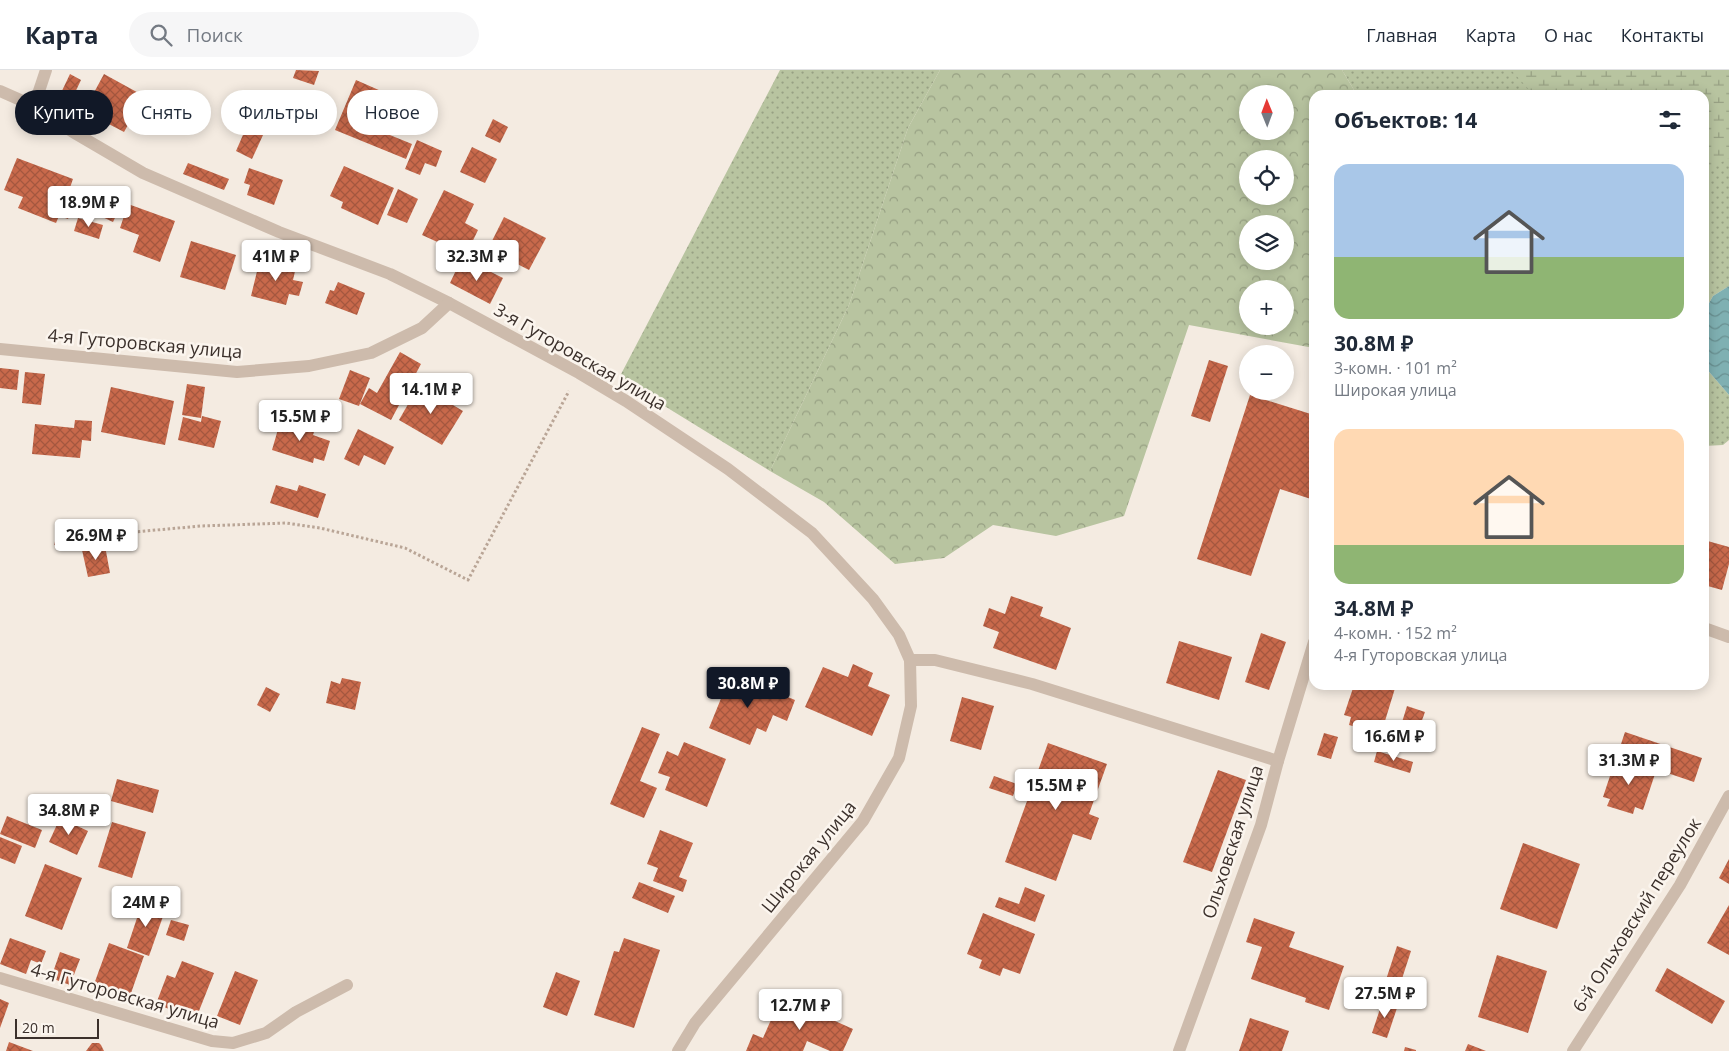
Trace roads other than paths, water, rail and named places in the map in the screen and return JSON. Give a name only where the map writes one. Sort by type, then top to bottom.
[{"type":"street","points":[[39,90],[46,70]]},
{"type":"street","name":"3-я Гуторовская улица","points":[[0,91],[15,98]]},
{"type":"street","name":"3-я Гуторовская улица","points":[[78,135],[143,173],[280,232],[390,274],[449,303],[579,373],[626,401],[728,469],[812,533],[873,599],[899,635],[910,660]]},
{"type":"street","name":"4-я Гуторовская улица","points":[[0,349],[237,372],[309,366],[371,353],[422,328],[449,303]]},
{"type":"street","points":[[1709,630],[1729,637]]},
{"type":"street","name":"Ольховская улица","points":[[1179,1051],[1261,825],[1309,659]]},
{"type":"street","points":[[910,660],[935,660],[1032,684],[1278,761]]},
{"type":"street","name":"Широкая улица","points":[[678,1051],[695,1023],[863,821],[899,758],[911,706],[910,660]]},
{"type":"street","name":"6-й Ольховский переулок","points":[[1573,1051],[1680,885],[1729,796]]},
{"type":"street","name":"4-я Гуторовская улица","points":[[0,978],[212,1041],[233,1043],[266,1033],[296,1012],[347,985]]},
{"type":"water","points":[[1729,286],[1729,395],[1709,372],[1709,303],[1713,296]]}]
